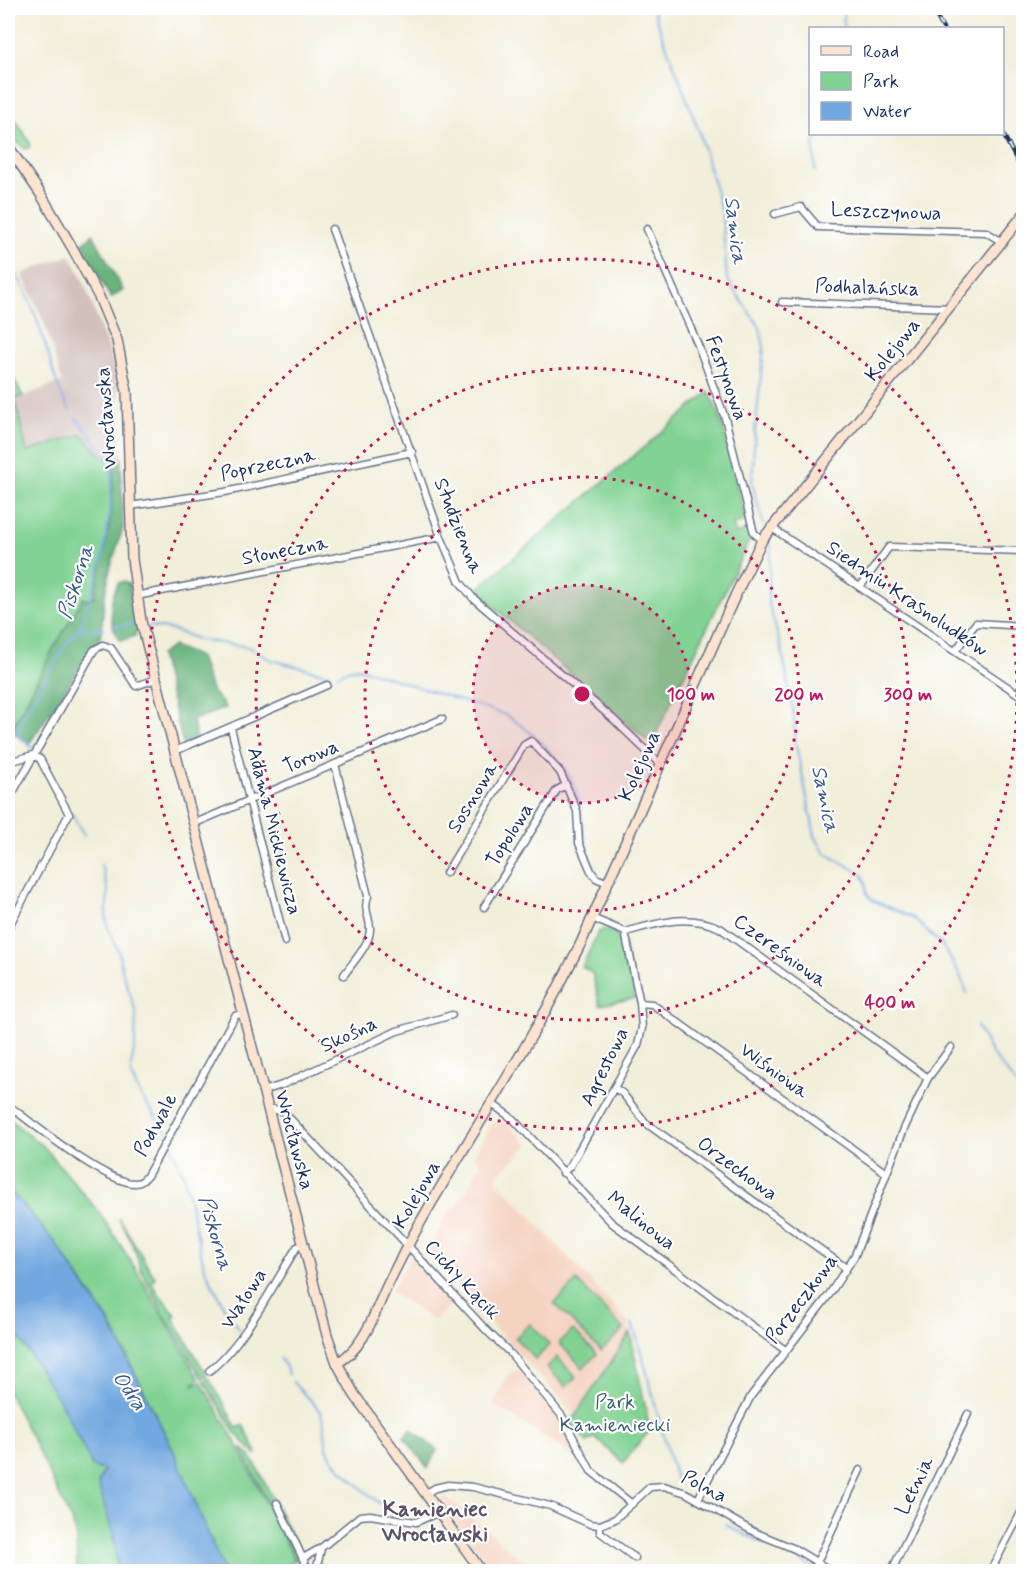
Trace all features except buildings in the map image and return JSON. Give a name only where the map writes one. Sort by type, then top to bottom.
[{"type":"main road","name":"Wrocławska","points":[[8,146],[40,193],[73,249],[99,297],[117,340],[127,392],[130,506],[136,596],[174,751],[327,1335],[354,1394],[482,1572]]},
{"type":"main road","name":"Kolejowa","points":[[338,1363],[352,1354],[408,1246],[557,990],[608,883],[762,540],[1023,214]]},
{"type":"street","name":"Leszczynowa","points":[[775,214],[801,207],[818,227],[986,232],[1002,242]]},
{"type":"street","name":"Studzienna","points":[[332,229],[441,537],[460,582],[473,598],[612,718],[661,765]]},
{"type":"street","name":"Festynowa","points":[[647,229],[698,345],[725,418],[754,533],[762,540]]},
{"type":"street","name":"Podhalańska","points":[[782,302],[950,308]]},
{"type":"street","name":"Poprzeczna","points":[[130,506],[225,492],[412,452]]},
{"type":"street","name":"Siedmiu Krasnoludków","points":[[772,528],[956,650],[1023,698]]},
{"type":"street","name":"Słoneczna","points":[[136,596],[441,537]]},
{"type":"street","points":[[860,587],[889,547],[1023,551]]},
{"type":"street","points":[[956,650],[976,623],[1023,626]]},
{"type":"street","points":[[8,801],[94,650],[107,645],[116,653],[136,686],[156,679]]},
{"type":"street","points":[[174,751],[327,685]]},
{"type":"street","name":"Torowa","points":[[193,824],[442,719]]},
{"type":"street","name":"Adama Mickiewicza","points":[[231,728],[285,942]]},
{"type":"street","name":"Sosnowa","points":[[446,873],[524,746],[531,741],[560,772],[566,785]]},
{"type":"street","points":[[8,758],[16,760],[33,755],[40,759],[69,814],[8,928]]},
{"type":"street","points":[[335,764],[368,896],[365,912],[370,928],[369,939],[344,975]]},
{"type":"street","points":[[566,785],[576,811],[579,843],[591,871],[596,878],[608,883]]},
{"type":"street","name":"Topolowa","points":[[484,907],[557,790],[566,785]]},
{"type":"street","points":[[592,918],[625,932]]},
{"type":"street","name":"Czereśniowa","points":[[625,932],[684,919],[697,920],[720,928],[928,1078]]},
{"type":"street","name":"Agrestowa","points":[[563,1173],[570,1166],[638,1045],[642,1028],[640,1003],[625,932]]},
{"type":"street","name":"Wiśniowa","points":[[640,1003],[652,1004],[886,1173]]},
{"type":"street","name":"Podwale","points":[[8,1105],[61,1146],[114,1177],[134,1183],[142,1182],[236,1016],[243,1013]]},
{"type":"street","name":"Skośna","points":[[263,1091],[282,1085],[397,1031],[452,1015]]},
{"type":"street","name":"Porzeczkowa","points":[[698,1499],[751,1395],[829,1295],[855,1255],[904,1129],[928,1078],[951,1047]]},
{"type":"street","name":"Orzechowa","points":[[615,1088],[646,1123],[846,1268]]},
{"type":"street","name":"Malinowa","points":[[491,1102],[513,1119],[612,1223],[785,1350]]},
{"type":"street","name":"Cichy Kącik","points":[[268,1111],[273,1109],[284,1112],[509,1352],[556,1408],[591,1471],[632,1504]]},
{"type":"street","name":"Wałowa","points":[[209,1371],[220,1363],[245,1331],[297,1247],[303,1245]]},
{"type":"street","name":"Letnia","points":[[891,1572],[968,1414]]},
{"type":"street","points":[[817,1562],[860,1470]]},
{"type":"street","points":[[425,1494],[435,1488],[448,1485],[473,1487],[550,1506],[590,1524],[600,1525],[600,1532],[635,1558]]},
{"type":"street","name":"Polna","points":[[600,1525],[615,1519],[650,1487],[679,1489],[754,1532],[795,1549],[833,1572]]},
{"type":"street","points":[[277,1503],[309,1572]]},
{"type":"street","points":[[990,1572],[1023,1507]]},
{"type":"street","points":[[303,1558],[321,1548],[360,1516],[370,1515],[416,1522],[439,1512]]},
{"type":"street","points":[[316,1572],[321,1548]]},
{"type":"shaded area","points":[[70,255],[83,280],[113,363],[118,383],[121,457],[105,459],[82,434],[27,452],[15,399],[62,382],[45,324],[22,274]]},
{"type":"shaded area","points":[[493,1121],[498,1124],[506,1121],[528,1145],[495,1178],[628,1322],[630,1333],[575,1415],[495,1328],[426,1247],[436,1239],[450,1209],[456,1208],[481,1164],[474,1155]]},
{"type":"shaded area","points":[[410,1256],[454,1302],[434,1321],[391,1292]]},
{"type":"shaded area","points":[[518,1369],[560,1419],[579,1460],[493,1404],[508,1375]]},
{"type":"shaded area","points":[[444,1495],[536,1571],[494,1571],[446,1510],[440,1500]]},
{"type":"green space","points":[[8,107],[30,143],[29,148],[25,149],[8,134]]},
{"type":"green space","points":[[93,234],[123,290],[111,298],[80,246]]},
{"type":"green space","points":[[8,368],[23,396],[15,399],[27,452],[82,434],[105,459],[115,458],[110,523],[94,597],[88,600],[83,599],[52,651],[8,736],[8,490],[12,473]]},
{"type":"green space","points":[[709,392],[720,416],[746,520],[733,525],[736,534],[749,530],[750,539],[651,744],[493,606],[478,588]]},
{"type":"green space","points":[[121,457],[123,528],[110,569],[101,636],[29,744],[11,731],[52,651],[83,598],[88,600],[94,597],[110,523],[115,458]]},
{"type":"green space","points":[[124,581],[129,584],[137,630],[135,636],[121,641],[113,627],[111,605],[118,583]]},
{"type":"green space","points":[[173,646],[200,657],[211,690],[226,708],[193,720],[196,739],[183,745],[160,655]]},
{"type":"green space","points":[[605,929],[623,940],[635,998],[600,1005],[592,973],[582,967],[598,932]]},
{"type":"green space","points":[[8,1118],[45,1148],[99,1212],[134,1266],[199,1379],[192,1385],[201,1382],[239,1448],[295,1561],[289,1563],[292,1571],[224,1571],[176,1456],[111,1324],[54,1241],[8,1188]]},
{"type":"green space","points":[[119,1218],[155,1278],[152,1282],[158,1293],[176,1315],[173,1318],[207,1375],[202,1378],[166,1318],[141,1270],[133,1245]]},
{"type":"green space","points":[[577,1281],[624,1329],[601,1351],[554,1303]]},
{"type":"green space","points":[[8,1320],[59,1399],[93,1467],[104,1470],[98,1483],[114,1539],[118,1571],[77,1571],[76,1534],[71,1520],[8,1393]]},
{"type":"green space","points":[[530,1324],[550,1345],[535,1359],[515,1338]]},
{"type":"green space","points":[[573,1330],[597,1354],[583,1368],[559,1343]]},
{"type":"green space","name":"Park Kamieniecki","points":[[630,1333],[650,1430],[623,1463],[595,1437],[587,1442],[570,1424]]},
{"type":"green space","points":[[557,1357],[576,1377],[566,1387],[547,1367]]},
{"type":"green space","points":[[209,1378],[237,1428],[243,1425],[257,1453],[255,1454],[235,1433],[204,1381]]},
{"type":"green space","points":[[411,1429],[437,1450],[428,1468],[404,1437]]},
{"type":"green space","points":[[241,1447],[257,1467],[302,1557],[296,1560]]},
{"type":"water","name":"Odra","points":[[8,1188],[54,1241],[110,1324],[176,1456],[224,1571],[118,1571],[114,1539],[98,1483],[104,1470],[93,1467],[59,1400],[8,1320]]},
{"type":"waterway","name":"Samica","points":[[652,8],[699,131],[722,214],[727,279],[760,328],[764,347],[752,483],[764,526]]},
{"type":"waterway","points":[[843,8],[844,27]]},
{"type":"waterway","points":[[815,172],[814,145],[817,135]]},
{"type":"waterway","name":"Piskorna","points":[[8,262],[11,268]]},
{"type":"waterway","name":"Piskorna","points":[[16,274],[30,303],[59,390],[70,410]]},
{"type":"waterway","name":"Piskorna","points":[[32,748],[18,733],[20,722],[66,644],[80,627],[103,555],[110,507],[112,461],[76,418]]},
{"type":"waterway","name":"Samica","points":[[771,545],[768,601],[782,651],[793,710],[796,745],[815,836],[825,853],[862,874],[867,894],[872,900],[913,918],[942,945],[959,973],[967,993]]},
{"type":"waterway","points":[[114,626],[133,624]]},
{"type":"waterway","points":[[149,626],[173,630],[200,640],[248,647],[271,660],[331,675]]},
{"type":"waterway","points":[[80,627],[87,630],[103,628]]},
{"type":"waterway","points":[[338,675],[347,670],[359,668],[503,714],[523,727],[546,747],[572,781],[579,801],[587,848],[594,868]]},
{"type":"waterway","name":"Piskorna","points":[[72,814],[84,835]]},
{"type":"waterway","name":"Piskorna","points":[[101,865],[108,891],[106,918],[108,928],[119,953],[122,970],[136,1012],[131,1076],[141,1096],[167,1133]]},
{"type":"waterway","name":"Samica","points":[[977,1026],[992,1054],[1024,1094]]},
{"type":"waterway","name":"Piskorna","points":[[170,1141],[185,1180],[204,1267],[226,1311],[239,1330]]},
{"type":"waterway","points":[[632,1323],[678,1484]]},
{"type":"waterway","name":"Piskorna","points":[[280,1359],[289,1375]]},
{"type":"waterway","name":"Piskorna","points":[[293,1382],[320,1412],[329,1453],[349,1477],[371,1496],[397,1513],[425,1510]]},
{"type":"waterway","points":[[725,1524],[821,1572]]},
{"type":"railway","points":[[932,8],[942,27]]},
{"type":"railway","points":[[1004,135],[1024,174]]},
{"type":"district","name":"Kamieniec Wrocławski","points":[[435,1522]]}]
